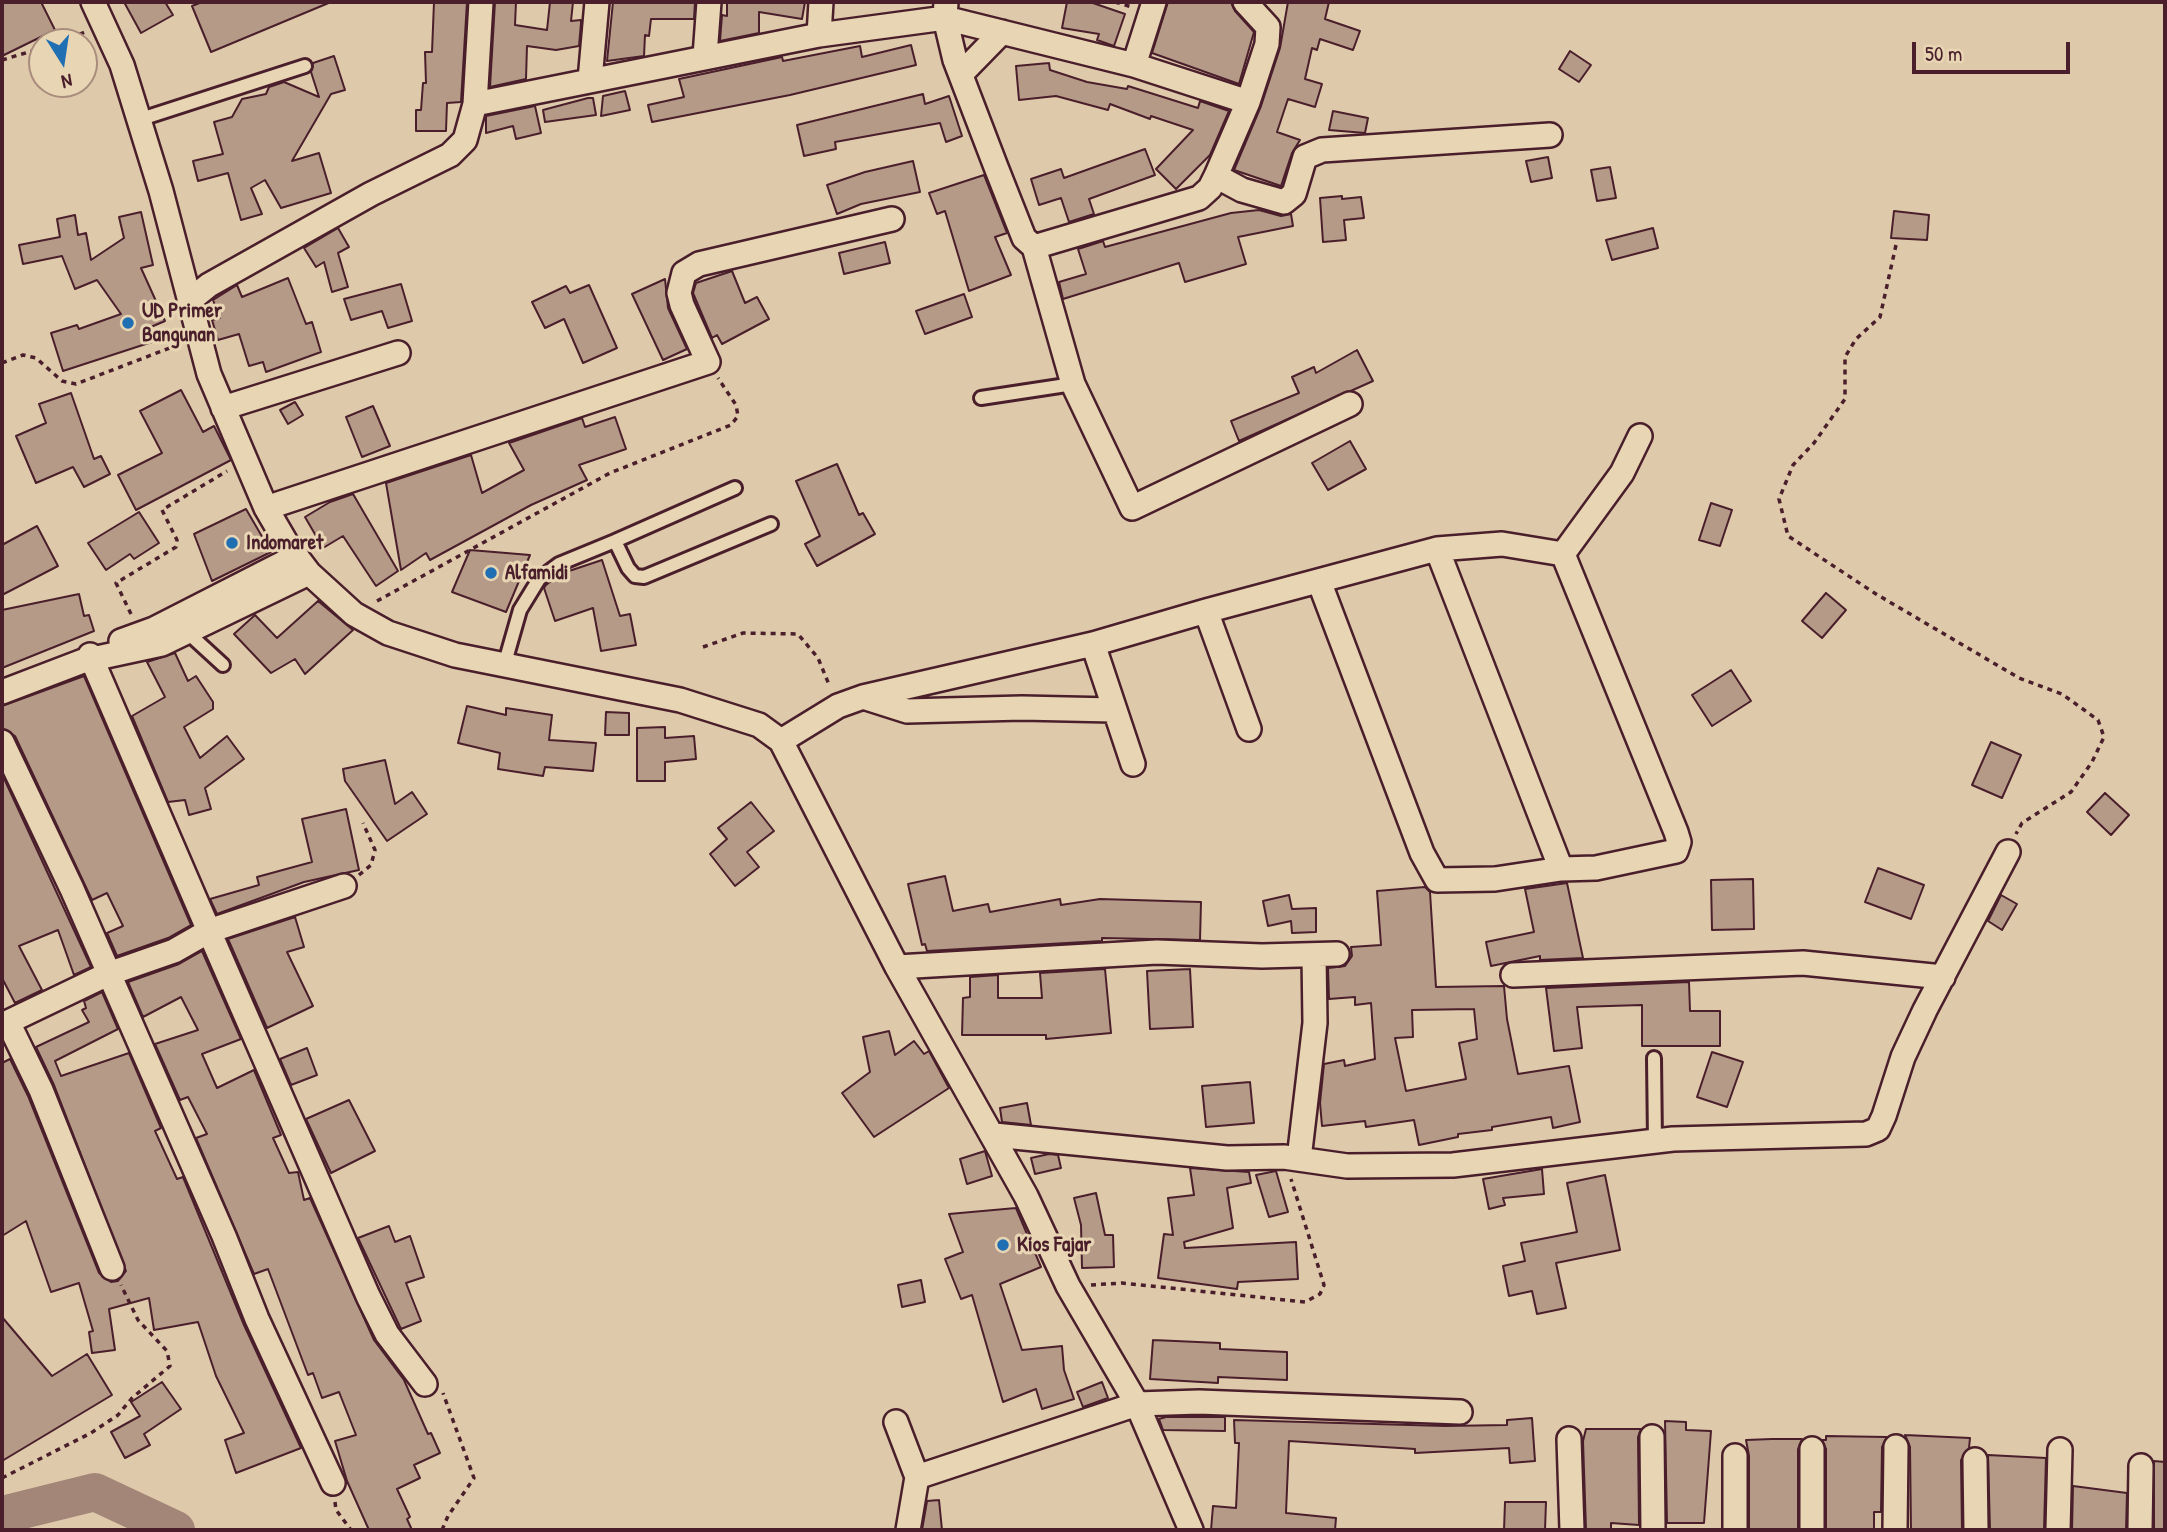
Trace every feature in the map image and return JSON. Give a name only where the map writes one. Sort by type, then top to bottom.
[{"type":"street","points":[[93,2],[122,65],[162,191],[198,337],[223,408],[266,508],[303,564],[354,614],[388,633],[455,655],[680,700],[759,725],[780,741],[897,967],[994,1135],[1068,1286],[1137,1404],[1191,1530]]},
{"type":"street","points":[[189,301],[209,285],[371,194],[450,155],[464,140],[475,104],[481,2]]},
{"type":"street","points":[[590,80],[597,2]]},
{"type":"street","points":[[705,57],[709,2]]},
{"type":"street","points":[[819,35],[821,2]]},
{"type":"street","points":[[1134,65],[1154,2]]},
{"type":"street","points":[[1034,247],[1199,198],[1216,176],[1248,102],[1267,44],[1268,27],[1245,2]]},
{"type":"street","points":[[475,104],[945,10],[1002,32],[1134,65],[1248,102]]},
{"type":"street","points":[[945,10],[961,74],[1024,238],[1034,247],[1073,384],[1132,508],[1350,404]]},
{"type":"street","points":[[961,74],[1002,32]]},
{"type":"street","points":[[1216,176],[1242,190],[1284,202],[1294,194],[1305,157],[1322,149],[1550,135]]},
{"type":"street","points":[[266,508],[708,362],[682,305],[679,293],[684,273],[699,264],[892,219]]},
{"type":"street","points":[[223,408],[398,354]]},
{"type":"street","points":[[1563,554],[1622,473],[1640,436]]},
{"type":"street","points":[[780,741],[838,706],[863,697],[1093,644],[1437,549],[1502,544],[1563,554]]},
{"type":"street","points":[[1437,549],[1561,869]]},
{"type":"street","points":[[1319,581],[1432,874],[1437,880],[1454,882],[1561,869],[1596,868],[1656,858],[1675,852],[1679,842],[1563,554]]},
{"type":"street","points":[[2,692],[183,624],[303,564]]},
{"type":"street","points":[[1206,611],[1249,729]]},
{"type":"street","points":[[1093,644],[1133,764]]},
{"type":"street","points":[[89,658],[368,1296],[387,1334],[425,1384]]},
{"type":"street","points":[[863,697],[907,711],[1021,708],[1113,710]]},
{"type":"street","points":[[2,742],[72,889],[224,1236],[257,1319],[333,1483]]},
{"type":"street","points":[[994,1135],[1227,1158],[1291,1158],[1347,1166],[1453,1165],[1655,1142],[1866,1134],[1878,1129],[1903,1057],[2008,852]]},
{"type":"street","points":[[112,1268],[41,1090],[5,1015],[107,974],[174,951],[209,931],[344,887]]},
{"type":"street","points":[[897,967],[1157,952],[1337,954]]},
{"type":"street","points":[[1291,1158],[1315,1023],[1314,955]]},
{"type":"street","points":[[1513,975],[1802,963],[1943,976]]},
{"type":"street","points":[[917,1477],[1137,1404],[1199,1402],[1460,1412]]},
{"type":"street","points":[[896,1422],[917,1477],[908,1530]]},
{"type":"street","points":[[1652,1437],[1653,1530]]},
{"type":"street","points":[[1569,1439],[1572,1530]]},
{"type":"street","points":[[1895,1530],[1896,1447]]},
{"type":"street","points":[[1812,1450],[1812,1530]]},
{"type":"street","points":[[2058,1530],[2060,1450]]},
{"type":"street","points":[[1735,1456],[1735,1530]]},
{"type":"street","points":[[1975,1460],[1976,1530]]},
{"type":"street","points":[[2140,1530],[2141,1466]]},
{"type":"lane","points":[[138,120],[304,66]]},
{"type":"lane","points":[[981,398],[1073,384]]},
{"type":"lane","points":[[504,666],[520,610],[539,579],[559,564],[735,488]]},
{"type":"lane","points":[[615,541],[628,568],[635,576],[644,577],[771,524]]},
{"type":"lane","points":[[183,624],[223,665]]},
{"type":"lane","points":[[1654,1058],[1655,1142]]},
{"type":"path","points":[[2,60],[28,52]]},
{"type":"path","points":[[1896,244],[1880,317],[1856,339],[1845,358],[1845,399],[1814,443],[1793,465],[1779,499],[1788,536],[1876,594],[2019,678],[2062,694],[2098,720],[2104,737],[2092,762],[2071,792],[2022,823],[2008,852]]},
{"type":"path","points":[[2,363],[23,355],[36,358],[62,381],[76,384],[198,337]]},
{"type":"path","points":[[354,614],[610,473],[731,425],[738,416],[736,405],[708,362]]},
{"type":"path","points":[[152,635],[116,583],[176,547],[177,540],[162,510],[166,506],[247,460]]},
{"type":"path","points":[[703,647],[743,633],[798,634],[818,658],[838,706]]},
{"type":"path","points":[[344,887],[371,865],[375,850],[363,823]]},
{"type":"path","points":[[1068,1286],[1122,1283],[1305,1302],[1320,1294],[1324,1284],[1291,1158]]},
{"type":"path","points":[[2,1478],[92,1433],[118,1415],[132,1398],[170,1366],[167,1351],[138,1320],[112,1268]]},
{"type":"path","points":[[425,1384],[432,1379],[443,1393],[474,1478],[448,1516],[442,1530]]},
{"type":"path","points":[[333,1483],[336,1510],[351,1530]]},
{"type":"building","points":[[2,2],[41,2],[54,28],[28,28],[28,43],[2,56]]},
{"type":"building","points":[[124,2],[165,2],[173,15],[141,33]]},
{"type":"building","points":[[202,2],[331,2],[211,52],[192,6]]},
{"type":"building","points":[[434,2],[467,2],[461,102],[447,103],[446,131],[416,131],[416,110],[421,110],[423,83],[426,83],[425,52],[432,52]]},
{"type":"building","points":[[495,2],[516,2],[515,25],[547,30],[550,2],[573,2],[571,21],[581,20],[579,46],[556,50],[527,46],[526,79],[490,87]]},
{"type":"building","points":[[613,2],[695,2],[694,19],[651,19],[649,36],[645,35],[644,56],[607,61]]},
{"type":"building","points":[[727,2],[805,2],[802,19],[759,12],[759,33],[720,41],[722,15],[727,16]]},
{"type":"building","points":[[1067,2],[1090,2],[1125,14],[1114,46],[1097,40],[1099,34],[1062,28]]},
{"type":"building","points":[[1168,2],[1231,2],[1235,11],[1254,32],[1239,84],[1152,53]]},
{"type":"building","points":[[1288,2],[1329,2],[1325,19],[1360,31],[1353,50],[1320,39],[1317,50],[1312,48],[1305,79],[1322,84],[1315,107],[1288,99],[1277,132],[1300,140],[1292,153],[1281,186],[1234,170],[1261,106],[1280,48]]},
{"type":"building","points":[[911,45],[916,65],[790,95],[652,122],[648,105],[684,97],[679,79],[782,57],[783,61],[860,46],[862,57]]},
{"type":"building","points":[[1570,51],[1591,65],[1579,82],[1559,69]]},
{"type":"building","points":[[334,56],[345,90],[331,94],[292,161],[319,153],[331,193],[281,208],[265,180],[251,188],[262,214],[241,220],[228,173],[198,181],[193,161],[223,154],[214,122],[232,117],[242,99],[266,94],[269,87],[284,82],[319,97],[311,72],[313,63]]},
{"type":"building","points":[[1049,63],[1050,70],[1087,82],[1127,89],[1128,86],[1198,108],[1200,101],[1229,111],[1210,155],[1176,189],[1156,169],[1193,130],[1151,116],[1150,119],[1110,104],[1108,110],[1056,96],[1019,100],[1016,66]]},
{"type":"building","points":[[625,91],[630,110],[601,116],[603,96]]},
{"type":"building","points":[[923,94],[925,104],[949,96],[962,136],[946,142],[940,123],[835,142],[836,149],[804,156],[797,125]]},
{"type":"building","points":[[593,98],[596,115],[545,122],[543,110]]},
{"type":"building","points":[[535,106],[541,133],[516,139],[513,126],[486,133],[486,116]]},
{"type":"building","points":[[1333,111],[1368,118],[1365,133],[1329,130]]},
{"type":"building","points":[[1145,149],[1155,175],[1089,199],[1094,214],[1069,222],[1061,198],[1039,205],[1031,179],[1061,169],[1064,178]]},
{"type":"building","points":[[1548,157],[1552,178],[1531,182],[1526,161]]},
{"type":"building","points":[[913,161],[920,192],[861,204],[837,214],[827,185],[865,172]]},
{"type":"building","points":[[1610,167],[1616,198],[1597,201],[1591,170]]},
{"type":"building","points":[[984,175],[1007,233],[995,237],[1011,275],[969,291],[945,211],[937,214],[929,193]]},
{"type":"building","points":[[1342,196],[1342,199],[1361,197],[1364,218],[1344,220],[1346,240],[1323,242],[1320,198]]},
{"type":"building","points":[[1259,210],[1281,216],[1291,214],[1293,226],[1238,237],[1246,264],[1185,282],[1179,263],[1063,299],[1059,282],[1086,274],[1078,249],[1103,241],[1105,247],[1231,213]]},
{"type":"building","points":[[1894,211],[1929,215],[1927,240],[1891,238]]},
{"type":"building","points":[[141,212],[153,265],[141,268],[165,321],[146,329],[152,342],[63,371],[51,333],[77,325],[79,329],[121,314],[97,280],[75,289],[62,256],[23,264],[19,245],[60,237],[57,219],[75,215],[78,235],[86,233],[91,260],[124,238],[119,217]]},
{"type":"building","points":[[338,228],[349,247],[338,253],[348,287],[332,292],[324,262],[316,267],[304,248]]},
{"type":"building","points":[[1653,228],[1658,248],[1612,260],[1606,240]]},
{"type":"building","points":[[885,242],[890,263],[844,274],[839,253]]},
{"type":"building","points":[[732,271],[745,303],[757,297],[769,319],[722,344],[717,335],[712,338],[693,293],[696,283]]},
{"type":"building","points":[[288,278],[306,324],[312,322],[321,352],[266,372],[263,362],[249,366],[239,334],[218,340],[212,320],[220,318],[213,300],[237,285],[242,297]]},
{"type":"building","points":[[665,279],[668,308],[687,349],[663,360],[632,294]]},
{"type":"building","points":[[401,284],[412,321],[388,328],[382,311],[351,320],[344,299]]},
{"type":"building","points":[[589,285],[617,348],[583,363],[564,319],[545,328],[532,302],[566,286],[570,293]]},
{"type":"building","points":[[964,294],[972,317],[925,334],[916,311]]},
{"type":"building","points":[[1357,350],[1373,381],[1239,441],[1231,421],[1299,393],[1292,377],[1314,367],[1316,373]]},
{"type":"building","points":[[181,390],[203,432],[214,426],[231,460],[136,510],[118,475],[162,453],[140,411]]},
{"type":"building","points":[[71,393],[94,459],[101,456],[110,474],[84,487],[73,467],[36,483],[16,436],[46,423],[39,404]]},
{"type":"building","points":[[295,402],[303,415],[288,424],[280,410]]},
{"type":"building","points":[[373,406],[390,446],[362,457],[346,417]]},
{"type":"building","points":[[615,417],[626,449],[579,465],[587,480],[531,505],[430,560],[426,553],[401,570],[386,483],[471,455],[482,493],[524,470],[509,443],[582,418],[585,427]]},
{"type":"building","points":[[1350,441],[1366,469],[1328,490],[1312,463]]},
{"type":"building","points":[[837,464],[859,515],[863,513],[875,534],[817,566],[805,544],[820,536],[796,481]]},
{"type":"building","points":[[353,494],[398,571],[376,586],[343,536],[323,548],[305,517],[330,502]]},
{"type":"building","points":[[1711,503],[1732,510],[1720,546],[1699,540]]},
{"type":"building","name":"Indomaret","points":[[246,509],[271,552],[212,581],[194,534]]},
{"type":"building","points":[[139,512],[159,543],[134,559],[130,554],[106,570],[88,543]]},
{"type":"building","points":[[37,526],[58,566],[2,595],[2,545]]},
{"type":"building","name":"Alfamidi","points":[[470,550],[530,555],[506,612],[452,592]]},
{"type":"building","points":[[602,560],[620,616],[630,614],[636,645],[601,651],[593,608],[555,621],[544,588],[546,585],[560,574]]},
{"type":"building","points":[[1826,593],[1846,610],[1822,638],[1802,621]]},
{"type":"building","points":[[79,594],[84,616],[89,615],[94,631],[2,668],[2,610]]},
{"type":"building","points":[[318,601],[353,630],[305,674],[295,659],[271,673],[234,634],[255,615],[277,638]]},
{"type":"building","points":[[175,653],[188,681],[196,676],[213,702],[213,709],[184,727],[200,758],[227,736],[244,759],[205,788],[211,809],[189,815],[185,800],[168,802],[132,716],[165,697],[147,662]]},
{"type":"building","points":[[1731,670],[1751,701],[1712,726],[1692,695]]},
{"type":"building","points":[[84,676],[191,925],[168,938],[117,956],[107,933],[123,926],[107,893],[92,900],[15,736],[2,728],[2,706]]},
{"type":"building","points":[[467,706],[506,715],[506,708],[552,715],[549,740],[596,743],[593,771],[545,767],[543,776],[498,769],[500,753],[458,743]]},
{"type":"building","points":[[606,712],[629,713],[629,735],[605,735]]},
{"type":"building","points":[[665,727],[665,738],[694,736],[696,759],[665,762],[665,781],[637,781],[637,728]]},
{"type":"building","points":[[1991,742],[2021,755],[2002,798],[1972,785]]},
{"type":"building","points":[[385,760],[395,804],[412,792],[427,814],[387,841],[345,781],[343,769]]},
{"type":"building","points":[[2,774],[91,967],[74,975],[58,930],[19,946],[42,990],[15,1003],[2,978]]},
{"type":"building","points":[[2105,793],[2129,815],[2111,835],[2087,812]]},
{"type":"building","points":[[751,802],[774,831],[747,852],[759,867],[735,886],[710,854],[727,839],[718,828]]},
{"type":"building","points":[[346,809],[359,870],[304,882],[217,914],[210,899],[259,885],[257,877],[312,862],[302,819]]},
{"type":"building","points":[[1878,868],[1924,885],[1911,919],[1865,902]]},
{"type":"building","points":[[945,876],[953,911],[988,904],[990,912],[1060,899],[1061,905],[1100,899],[1201,902],[1200,940],[1102,938],[1102,941],[927,951],[925,944],[922,945],[908,884]]},
{"type":"building","points":[[1753,879],[1754,929],[1712,930],[1711,880]]},
{"type":"building","points":[[1567,883],[1583,958],[1540,960],[1540,956],[1491,966],[1486,942],[1534,932],[1525,889]]},
{"type":"building","points":[[1425,887],[1430,892],[1436,987],[1504,986],[1507,1019],[1518,1074],[1569,1066],[1580,1122],[1553,1128],[1551,1117],[1492,1127],[1492,1130],[1458,1134],[1458,1137],[1419,1145],[1414,1120],[1366,1127],[1365,1121],[1322,1126],[1320,1103],[1324,1064],[1344,1060],[1345,1066],[1375,1059],[1371,1003],[1355,1005],[1355,997],[1329,999],[1328,968],[1345,966],[1352,956],[1351,947],[1381,945],[1377,891]],"holes":[[[1474,1009],[1477,1039],[1459,1043],[1466,1079],[1406,1091],[1395,1038],[1413,1037],[1412,1010]]]},
{"type":"building","points":[[1289,895],[1292,909],[1316,908],[1316,932],[1292,933],[1291,921],[1268,926],[1263,901]]},
{"type":"building","points":[[2001,895],[2017,904],[2002,930],[1988,921]]},
{"type":"building","points":[[295,917],[304,947],[287,952],[313,1006],[267,1028],[228,939]]},
{"type":"building","points":[[202,951],[241,1039],[202,1054],[217,1088],[254,1070],[281,1135],[273,1138],[289,1173],[298,1172],[304,1200],[310,1198],[374,1340],[404,1380],[428,1434],[431,1433],[440,1453],[414,1465],[420,1478],[397,1489],[410,1517],[407,1519],[412,1530],[369,1530],[347,1481],[335,1441],[356,1435],[339,1392],[322,1398],[313,1373],[308,1375],[268,1269],[254,1274],[196,1138],[207,1134],[188,1097],[180,1100],[155,1044],[198,1030],[181,997],[143,1017],[128,982],[179,964]]},
{"type":"building","points":[[1105,969],[1111,1033],[1046,1039],[1046,1035],[962,1035],[963,998],[970,997],[970,977],[998,975],[998,998],[1042,998],[1040,973]]},
{"type":"building","points":[[1190,969],[1193,1027],[1150,1029],[1147,971]]},
{"type":"building","points":[[1689,982],[1690,1011],[1720,1011],[1720,1046],[1642,1046],[1642,1005],[1577,1007],[1582,1048],[1554,1051],[1546,988]]},
{"type":"building","points":[[102,992],[118,1029],[55,1061],[61,1076],[129,1053],[161,1128],[155,1131],[177,1179],[183,1177],[244,1325],[301,1448],[236,1473],[225,1440],[244,1433],[216,1376],[198,1322],[154,1330],[149,1298],[109,1309],[115,1350],[92,1353],[89,1332],[93,1331],[79,1283],[51,1292],[26,1221],[2,1236],[2,1063],[10,1059],[28,1096],[99,1273],[111,1282],[118,1281],[126,1271],[54,1085],[36,1047],[89,1022],[82,1010],[86,1008],[84,1001]]},
{"type":"building","points":[[889,1031],[895,1055],[914,1041],[924,1054],[929,1051],[949,1088],[874,1137],[842,1093],[870,1072],[863,1037]]},
{"type":"building","points":[[307,1048],[317,1075],[291,1085],[280,1059]]},
{"type":"building","points":[[1712,1052],[1743,1062],[1727,1107],[1697,1097]]},
{"type":"building","points":[[1250,1082],[1254,1123],[1206,1127],[1202,1086]]},
{"type":"building","points":[[349,1100],[375,1151],[331,1173],[306,1119]]},
{"type":"building","points":[[1027,1103],[1031,1125],[1002,1122],[1000,1108]]},
{"type":"building","points":[[985,1151],[992,1176],[967,1184],[960,1159]]},
{"type":"building","points":[[1058,1155],[1061,1168],[1035,1174],[1031,1158]]},
{"type":"building","points":[[1190,1168],[1249,1172],[1251,1183],[1227,1188],[1233,1228],[1184,1242],[1185,1248],[1296,1242],[1298,1279],[1238,1282],[1237,1289],[1158,1278],[1164,1234],[1173,1235],[1168,1198],[1194,1195]]},
{"type":"building","points":[[1542,1169],[1544,1194],[1503,1198],[1505,1205],[1489,1209],[1483,1179]]},
{"type":"building","points":[[1276,1171],[1288,1212],[1269,1217],[1256,1175]]},
{"type":"building","points":[[1605,1175],[1620,1250],[1556,1263],[1566,1308],[1537,1314],[1532,1291],[1509,1296],[1503,1266],[1525,1261],[1521,1243],[1577,1232],[1567,1183]]},
{"type":"building","points":[[1096,1193],[1105,1235],[1113,1235],[1114,1267],[1082,1268],[1081,1225],[1074,1198]]},
{"type":"building","points":[[1016,1208],[1041,1267],[1000,1284],[1022,1350],[1062,1346],[1064,1370],[1074,1399],[1042,1409],[1036,1389],[1003,1402],[972,1295],[961,1299],[945,1259],[963,1252],[949,1214]]},
{"type":"building","points":[[389,1226],[395,1242],[410,1236],[424,1277],[406,1283],[421,1321],[401,1329],[358,1238]]},
{"type":"building","points":[[921,1280],[925,1302],[902,1307],[898,1285]]},
{"type":"building","points":[[2,1317],[52,1376],[87,1354],[112,1395],[2,1461]]},
{"type":"building","points":[[1153,1340],[1220,1343],[1220,1349],[1287,1352],[1287,1380],[1218,1377],[1218,1383],[1150,1379]]},
{"type":"building","points":[[162,1382],[181,1409],[144,1434],[150,1445],[125,1458],[111,1432],[140,1416],[131,1402]]},
{"type":"building","points":[[1102,1382],[1108,1398],[1083,1407],[1077,1392]]},
{"type":"building","points":[[1225,1417],[1225,1431],[1163,1430],[1159,1419]]},
{"type":"building","points":[[1532,1418],[1535,1461],[1510,1463],[1509,1448],[1415,1453],[1415,1449],[1289,1441],[1286,1513],[1336,1518],[1335,1530],[1211,1530],[1213,1506],[1236,1508],[1239,1443],[1235,1443],[1234,1420],[1445,1426],[1507,1425],[1507,1420]]},
{"type":"building","points":[[1665,1421],[1686,1422],[1686,1430],[1711,1431],[1704,1523],[1667,1523]]},
{"type":"building","points":[[1586,1429],[1641,1429],[1638,1437],[1639,1525],[1611,1523],[1611,1530],[1586,1530],[1583,1441]]},
{"type":"building","points":[[1905,1435],[1970,1438],[1969,1448],[1961,1460],[1962,1530],[1911,1530],[1910,1447]]},
{"type":"building","points":[[1826,1436],[1887,1437],[1882,1447],[1881,1512],[1874,1512],[1874,1530],[1826,1530],[1826,1449],[1822,1440],[1826,1440]]},
{"type":"building","points":[[1802,1439],[1798,1449],[1798,1530],[1749,1529],[1749,1456],[1746,1440]]},
{"type":"building","points":[[1988,1455],[2046,1458],[2044,1530],[1990,1530]]},
{"type":"building","points":[[2154,1461],[2165,1462],[2165,1530],[2154,1530]]},
{"type":"building","points":[[2073,1486],[2127,1493],[2126,1530],[2072,1530]]},
{"type":"building","points":[[939,1500],[942,1530],[922,1530],[927,1501]]},
{"type":"building","points":[[1505,1502],[1546,1502],[1545,1530],[1504,1530]]},
{"type":"waterway","points":[[2,1515],[95,1492],[176,1530]]},
{"type":"place","name":"UD Primer Bangunan","points":[[128,323]]},
{"type":"place","name":"Indomaret","points":[[232,543]]},
{"type":"place","name":"Alfamidi","points":[[491,573]]},
{"type":"place","name":"Kios Fajar","points":[[1003,1245]]}]
